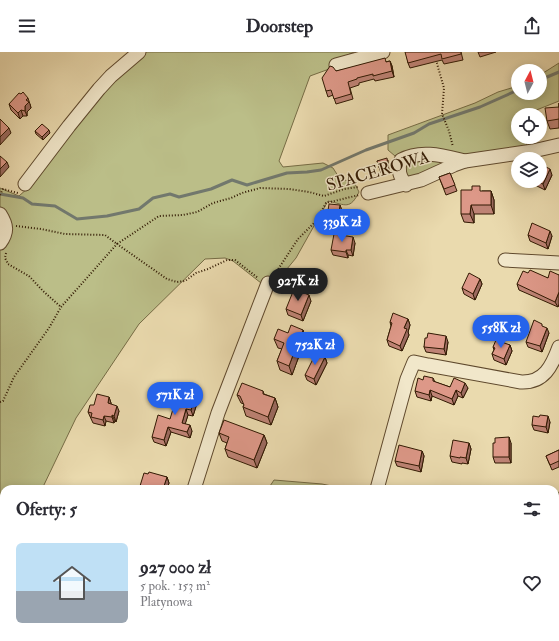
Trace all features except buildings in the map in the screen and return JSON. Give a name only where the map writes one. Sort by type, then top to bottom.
[{"type":"street","points":[[25,184],[99,89],[111,76],[139,52]]},
{"type":"street","points":[[336,65],[383,52]]},
{"type":"street","name":"SPACEROWA","points":[[368,193],[406,185],[433,176],[454,165],[459,160],[533,151],[559,145]]},
{"type":"street","points":[[406,185],[399,172],[399,165],[401,160],[409,156],[426,154],[459,160]]},
{"type":"street","points":[[505,260],[559,263]]},
{"type":"street","points":[[195,485],[218,413],[268,283]]},
{"type":"street","points":[[378,485],[407,379],[414,362],[451,370],[529,382],[538,380],[544,375],[549,369],[559,347]]},
{"type":"path","points":[[436,59],[444,88],[442,114],[459,160]]},
{"type":"path","points":[[0,402],[4,401],[14,377],[48,328],[60,307],[117,244],[159,216],[183,215],[197,212],[213,203],[260,188],[288,189],[324,196],[344,189],[358,188],[368,193]]},
{"type":"path","points":[[0,195],[2,190]]},
{"type":"path","name":"SPACEROWA","points":[[268,283],[282,265],[298,239],[316,221],[326,203],[368,193]]},
{"type":"path","points":[[60,307],[28,276],[8,264],[5,258],[7,246],[3,230],[41,229],[65,234],[105,235],[167,279],[177,282],[185,281],[196,273],[227,260],[235,260],[257,278],[268,283]]},
{"type":"green space","points":[[146,52],[354,52],[335,61],[332,68],[310,76],[279,161],[283,167],[323,163],[333,168],[340,179],[354,182],[359,192],[353,202],[347,205],[328,201],[296,258],[277,281],[261,283],[233,261],[225,258],[205,259],[139,324],[76,418],[44,485],[0,485],[0,249],[8,238],[11,223],[6,213],[0,208],[0,188],[19,196],[28,188],[59,145],[114,81]]},
{"type":"green space","points":[[559,63],[559,101],[542,108],[511,108],[511,144],[527,144],[527,149],[469,157],[416,151],[395,156],[388,150],[388,135],[475,103],[498,92],[511,88],[511,100],[547,100],[547,71]]},
{"type":"green space","points":[[416,157],[446,163],[424,177],[406,177],[402,165]]},
{"type":"green space","points":[[274,480],[327,485],[271,485]]},
{"type":"waterway","points":[[547,77],[559,72]]},
{"type":"waterway","points":[[0,194],[23,198],[32,204],[55,206],[77,219],[107,216],[139,209],[153,198],[170,194],[179,197],[211,189],[232,180],[247,185],[287,173],[321,170],[366,150],[414,133],[429,124],[480,107],[511,93]]}]
